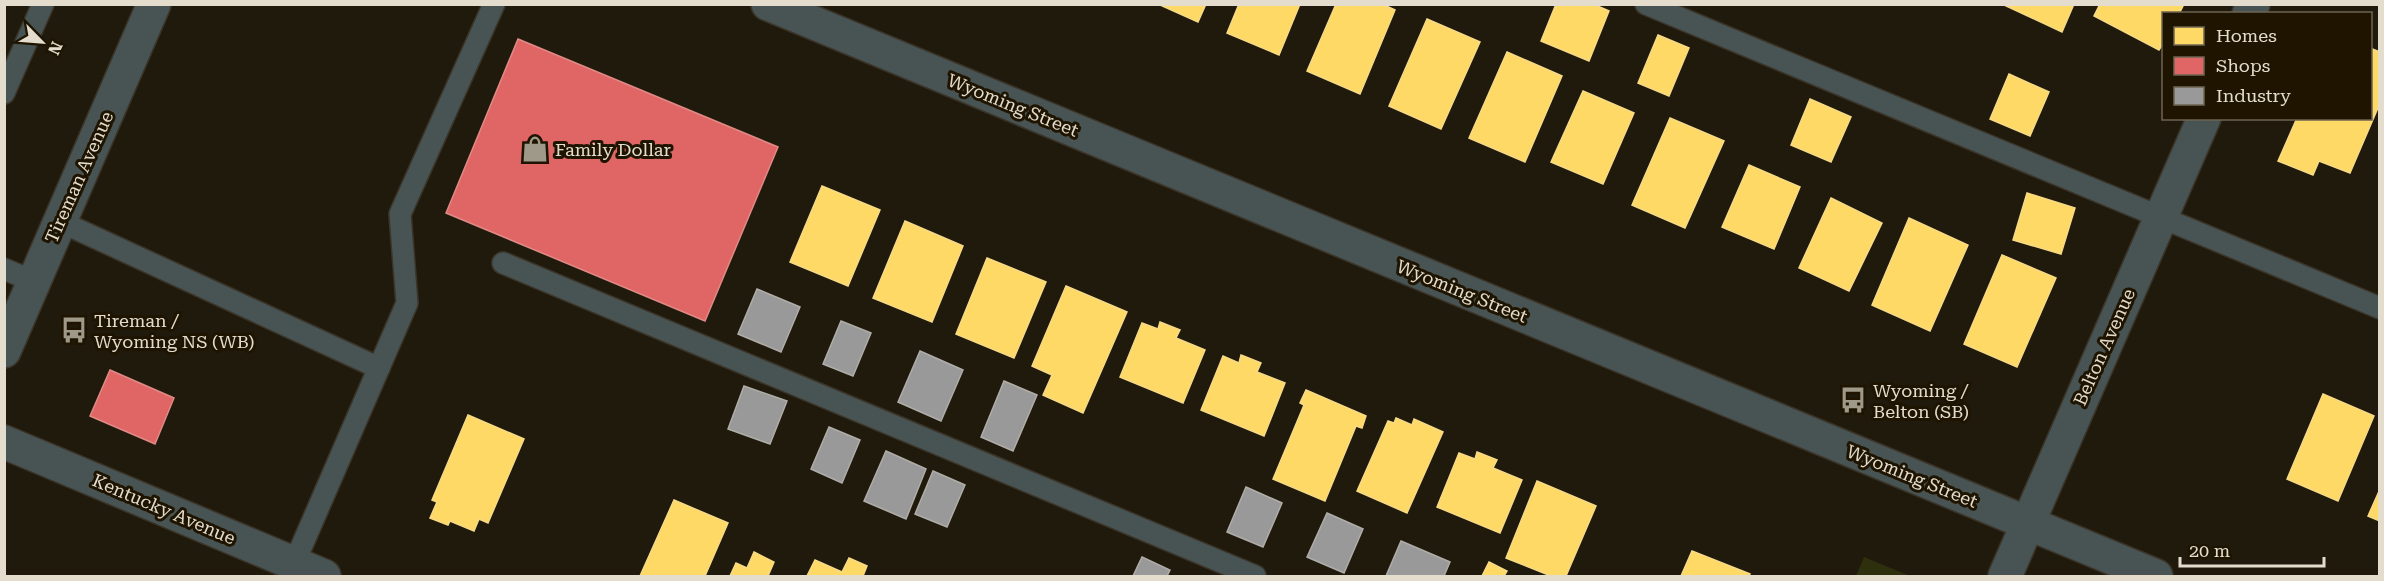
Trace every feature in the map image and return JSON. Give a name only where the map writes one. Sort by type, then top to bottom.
[{"type":"street","name":"Tireman Avenue","points":[[4,351],[19,275],[59,221],[154,4]]},
{"type":"street","name":"Wyoming Street","points":[[768,4],[2156,576]]},
{"type":"street","name":"Belton Avenue","points":[[2005,576],[2203,120]]},
{"type":"street","name":"Kentucky Avenue","points":[[4,442],[291,570],[324,576]]},
{"type":"lane","points":[[4,93],[43,4]]},
{"type":"lane","points":[[291,570],[407,303],[400,214],[494,4]]},
{"type":"lane","points":[[1646,4],[2379,308]]},
{"type":"lane","points":[[59,221],[379,368]]},
{"type":"lane","points":[[503,263],[1255,576]]},
{"type":"green space","points":[[1864,557],[1910,576],[1856,576]]},
{"type":"building: Homes","points":[[1158,4],[1206,4],[1198,22]]},
{"type":"building: Homes","points":[[1239,4],[1300,4],[1279,55],[1227,33]]},
{"type":"building: Homes","points":[[1336,4],[1382,4],[1395,10],[1360,94],[1307,71]]},
{"type":"building: Homes","points":[[1556,4],[1593,4],[1609,11],[1589,61],[1541,41]]},
{"type":"building: Homes","points":[[2002,4],[2074,4],[2062,32]]},
{"type":"building: Homes","points":[[2100,4],[2184,4],[2180,12],[2162,12],[2162,45],[2159,50],[2094,16]]},
{"type":"building: Homes","points":[[1427,19],[1480,42],[1441,129],[1389,106]]},
{"type":"building: Homes","points":[[1658,35],[1689,48],[1669,96],[1638,83]]},
{"type":"building: Homes","points":[[2372,49],[2380,52],[2380,103],[2350,173],[2319,161],[2313,175],[2278,161],[2296,120],[2372,120]]},
{"type":"building: Homes","points":[[1507,52],[1562,76],[1525,162],[1469,138]]},
{"type":"building: Homes","points":[[2009,74],[2049,92],[2030,136],[1990,119]]},
{"type":"building: Homes","points":[[1583,91],[1634,113],[1603,184],[1551,162]]},
{"type":"building: Homes","points":[[1810,99],[1851,117],[1831,162],[1791,145]]},
{"type":"building: Homes","points":[[1670,118],[1724,141],[1685,228],[1632,205]]},
{"type":"building: Homes","points":[[1749,165],[1800,187],[1774,249],[1722,227]]},
{"type":"building: Homes","points":[[822,186],[880,210],[848,286],[790,262]]},
{"type":"building: Homes","points":[[2027,193],[2075,208],[2061,254],[2013,240]]},
{"type":"building: Homes","points":[[1831,198],[1882,223],[1849,291],[1799,268]]},
{"type":"building: Homes","points":[[1909,218],[1968,245],[1930,331],[1872,305]]},
{"type":"building: Homes","points":[[905,221],[963,246],[932,322],[873,298]]},
{"type":"building: Homes","points":[[2002,255],[2056,278],[2017,367],[1964,344]]},
{"type":"building: Homes","points":[[987,258],[1046,282],[1014,358],[956,334]]},
{"type":"building: Homes","points":[[1066,286],[1127,312],[1083,413],[1043,395],[1052,375],[1032,366]]},
{"type":"building: Homes","points":[[1160,322],[1180,330],[1176,338],[1205,350],[1183,403],[1120,377],[1142,323],[1158,329]]},
{"type":"building: Homes","points":[[1241,355],[1261,363],[1257,372],[1285,383],[1264,436],[1201,410],[1223,356],[1239,363]]},
{"type":"building: Homes","points":[[1306,390],[1366,416],[1362,428],[1356,426],[1325,501],[1273,479],[1304,405],[1300,403]]},
{"type":"building: Homes","points":[[2323,394],[2374,416],[2338,501],[2287,479]]},
{"type":"building: Homes","points":[[468,415],[524,439],[488,523],[479,519],[474,531],[450,521],[448,525],[430,518],[437,502],[432,500]]},
{"type":"building: Homes","points":[[1396,418],[1412,425],[1414,419],[1443,432],[1407,513],[1357,491],[1388,421],[1394,423]]},
{"type":"building: Homes","points":[[1477,452],[1497,460],[1493,468],[1522,480],[1500,533],[1437,507],[1459,453],[1475,459]]},
{"type":"building: Homes","points":[[1537,481],[1596,506],[1566,576],[1551,576],[1506,558]]},
{"type":"building: Homes","points":[[2380,489],[2380,521],[2368,516]]},
{"type":"building: Homes","points":[[674,500],[728,523],[705,576],[640,576]]},
{"type":"building: Homes","points":[[1692,551],[1750,574],[1749,576],[1681,576]]},
{"type":"building: Homes","points":[[754,552],[774,562],[768,576],[730,576],[736,563],[747,568]]},
{"type":"building: Homes","points":[[849,558],[867,566],[863,576],[807,576],[815,560],[842,572]]},
{"type":"building: Homes","points":[[1489,562],[1507,571],[1504,576],[1482,576]]},
{"type":"building: Shops","points":[[518,39],[778,147],[705,321],[446,213]]},
{"type":"building: Shops","points":[[110,370],[174,398],[155,444],[90,416]]},
{"type":"building: Industry","points":[[757,289],[800,307],[781,352],[738,334]]},
{"type":"building: Industry","points":[[841,321],[871,333],[853,376],[823,364]]},
{"type":"building: Industry","points":[[920,351],[963,370],[941,421],[898,402]]},
{"type":"building: Industry","points":[[1004,381],[1037,395],[1013,451],[981,437]]},
{"type":"building: Industry","points":[[744,386],[787,401],[770,444],[728,429]]},
{"type":"building: Industry","points":[[829,427],[860,440],[842,483],[811,469]]},
{"type":"building: Industry","points":[[886,451],[926,469],[906,519],[864,501]]},
{"type":"building: Industry","points":[[933,471],[965,485],[947,527],[915,514]]},
{"type":"building: Industry","points":[[1246,487],[1282,503],[1263,547],[1227,532]]},
{"type":"building: Industry","points":[[1327,513],[1363,529],[1344,573],[1307,557]]},
{"type":"building: Industry","points":[[1401,541],[1450,562],[1444,576],[1386,576]]},
{"type":"building: Industry","points":[[1142,557],[1170,570],[1167,576],[1133,576]]},
{"type":"place","name":"Family Dollar","points":[[535,149]]},
{"type":"place","name":"Tireman / Wyoming NS (WB)","points":[[74,330]]},
{"type":"place","name":"Wyoming / Belton (SB)","points":[[1853,400]]}]
